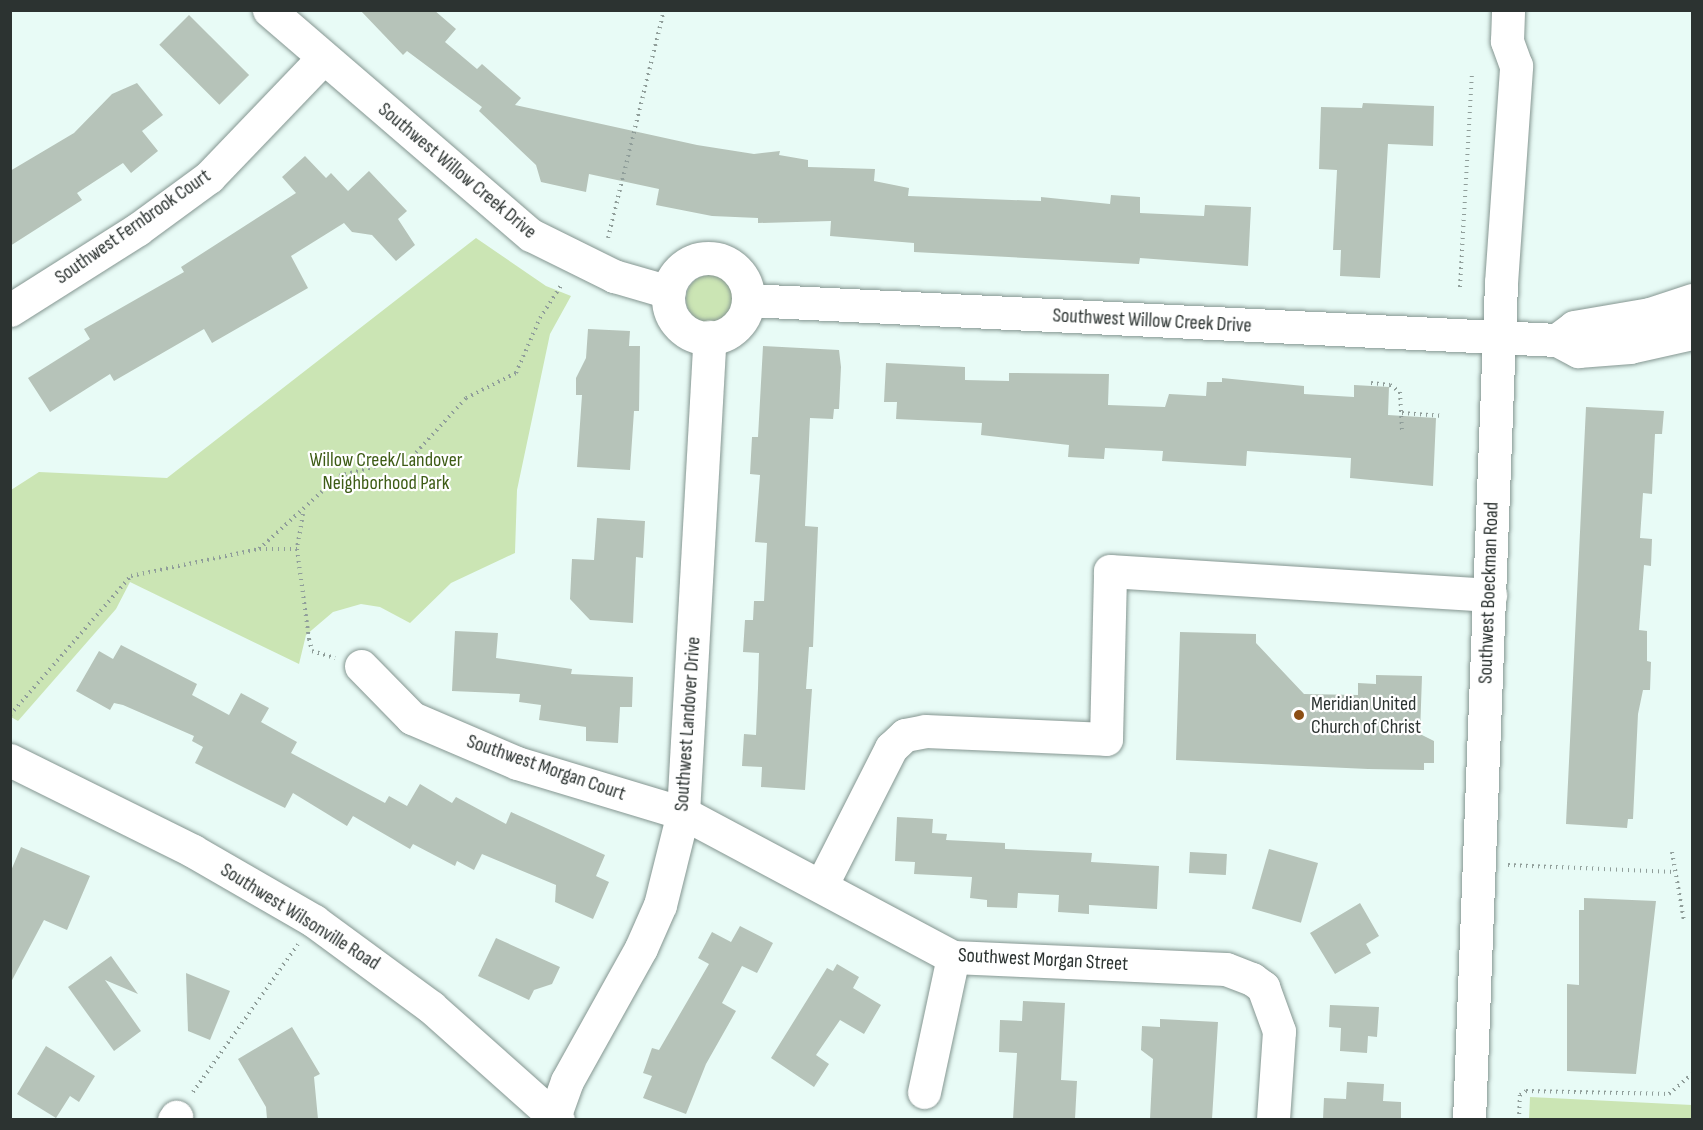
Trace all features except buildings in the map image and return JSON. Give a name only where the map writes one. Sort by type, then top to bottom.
[{"type":"street","name":"Southwest Willow Creek Drive","points":[[269,10],[531,235],[614,276],[669,292]]},
{"type":"street","name":"Southwest Boeckman Road","points":[[1469,1119],[1499,339],[1516,66],[1507,41],[1508,10]]},
{"type":"street","name":"Southwest Boeckman Road","points":[[1516,66],[1528,53],[1530,10]]},
{"type":"street","name":"Southwest Fernbrook Court","points":[[10,310],[193,189],[323,58]]},
{"type":"street","points":[[712,259],[731,265],[740,275],[748,300],[738,324],[710,338],[680,326],[668,304],[669,292],[681,269],[692,261],[712,259]]},
{"type":"street","name":"Southwest Willow Creek Drive","points":[[748,300],[1499,339],[1557,340],[1578,351],[1630,347],[1692,333]]},
{"type":"street","points":[[1557,340],[1574,327],[1650,314],[1692,300]]},
{"type":"street","name":"Southwest Landover Drive","points":[[555,1118],[567,1082],[641,948],[660,905],[683,813],[710,338]]},
{"type":"street","points":[[821,886],[891,748],[905,735],[925,731],[1106,739],[1110,570],[1490,595]]},
{"type":"street","name":"Southwest Morgan Court","points":[[361,666],[412,718],[518,763],[683,813]]},
{"type":"street","name":"Southwest Wilsonville Road","points":[[10,760],[193,851],[314,921],[431,1007],[555,1118]]},
{"type":"street","name":"Southwest Morgan Street","points":[[683,813],[954,957],[1226,969],[1252,979],[1263,987],[1279,1031],[1273,1119]]},
{"type":"street","points":[[924,1092],[954,957]]},
{"type":"path","points":[[608,238],[664,10]]},
{"type":"path","points":[[1460,287],[1472,75]]},
{"type":"path","points":[[259,549],[303,513],[339,476],[412,457],[466,399],[516,373],[540,318],[565,278]]},
{"type":"path","points":[[1371,383],[1397,389],[1402,413],[1402,430]]},
{"type":"path","points":[[1402,413],[1443,416]]},
{"type":"path","points":[[303,513],[297,549],[312,651],[361,666]]},
{"type":"path","points":[[10,715],[131,576],[259,549],[297,549]]},
{"type":"path","points":[[1672,852],[1684,921]]},
{"type":"path","points":[[1480,864],[1676,872]]},
{"type":"path","points":[[175,1118],[314,921]]},
{"type":"path","points":[[1519,1119],[1520,1095],[1526,1091],[1669,1094],[1692,1074]]},
{"type":"green space","name":"Willow Creek/Landover Neighborhood Park","points":[[476,238],[546,286],[571,296],[550,334],[517,490],[515,553],[451,583],[410,623],[380,607],[361,604],[333,612],[306,635],[299,664],[130,582],[116,609],[18,721],[11,717],[11,490],[39,472],[167,478]]},
{"type":"green space","points":[[710,275],[727,282],[734,299],[727,316],[710,323],[693,316],[686,299],[693,282]]},
{"type":"green space","points":[[1530,1097],[1692,1105],[1692,1119],[1529,1119]]},
{"type":"place","name":"Meridian United Church of Christ","points":[[1299,715]]}]
